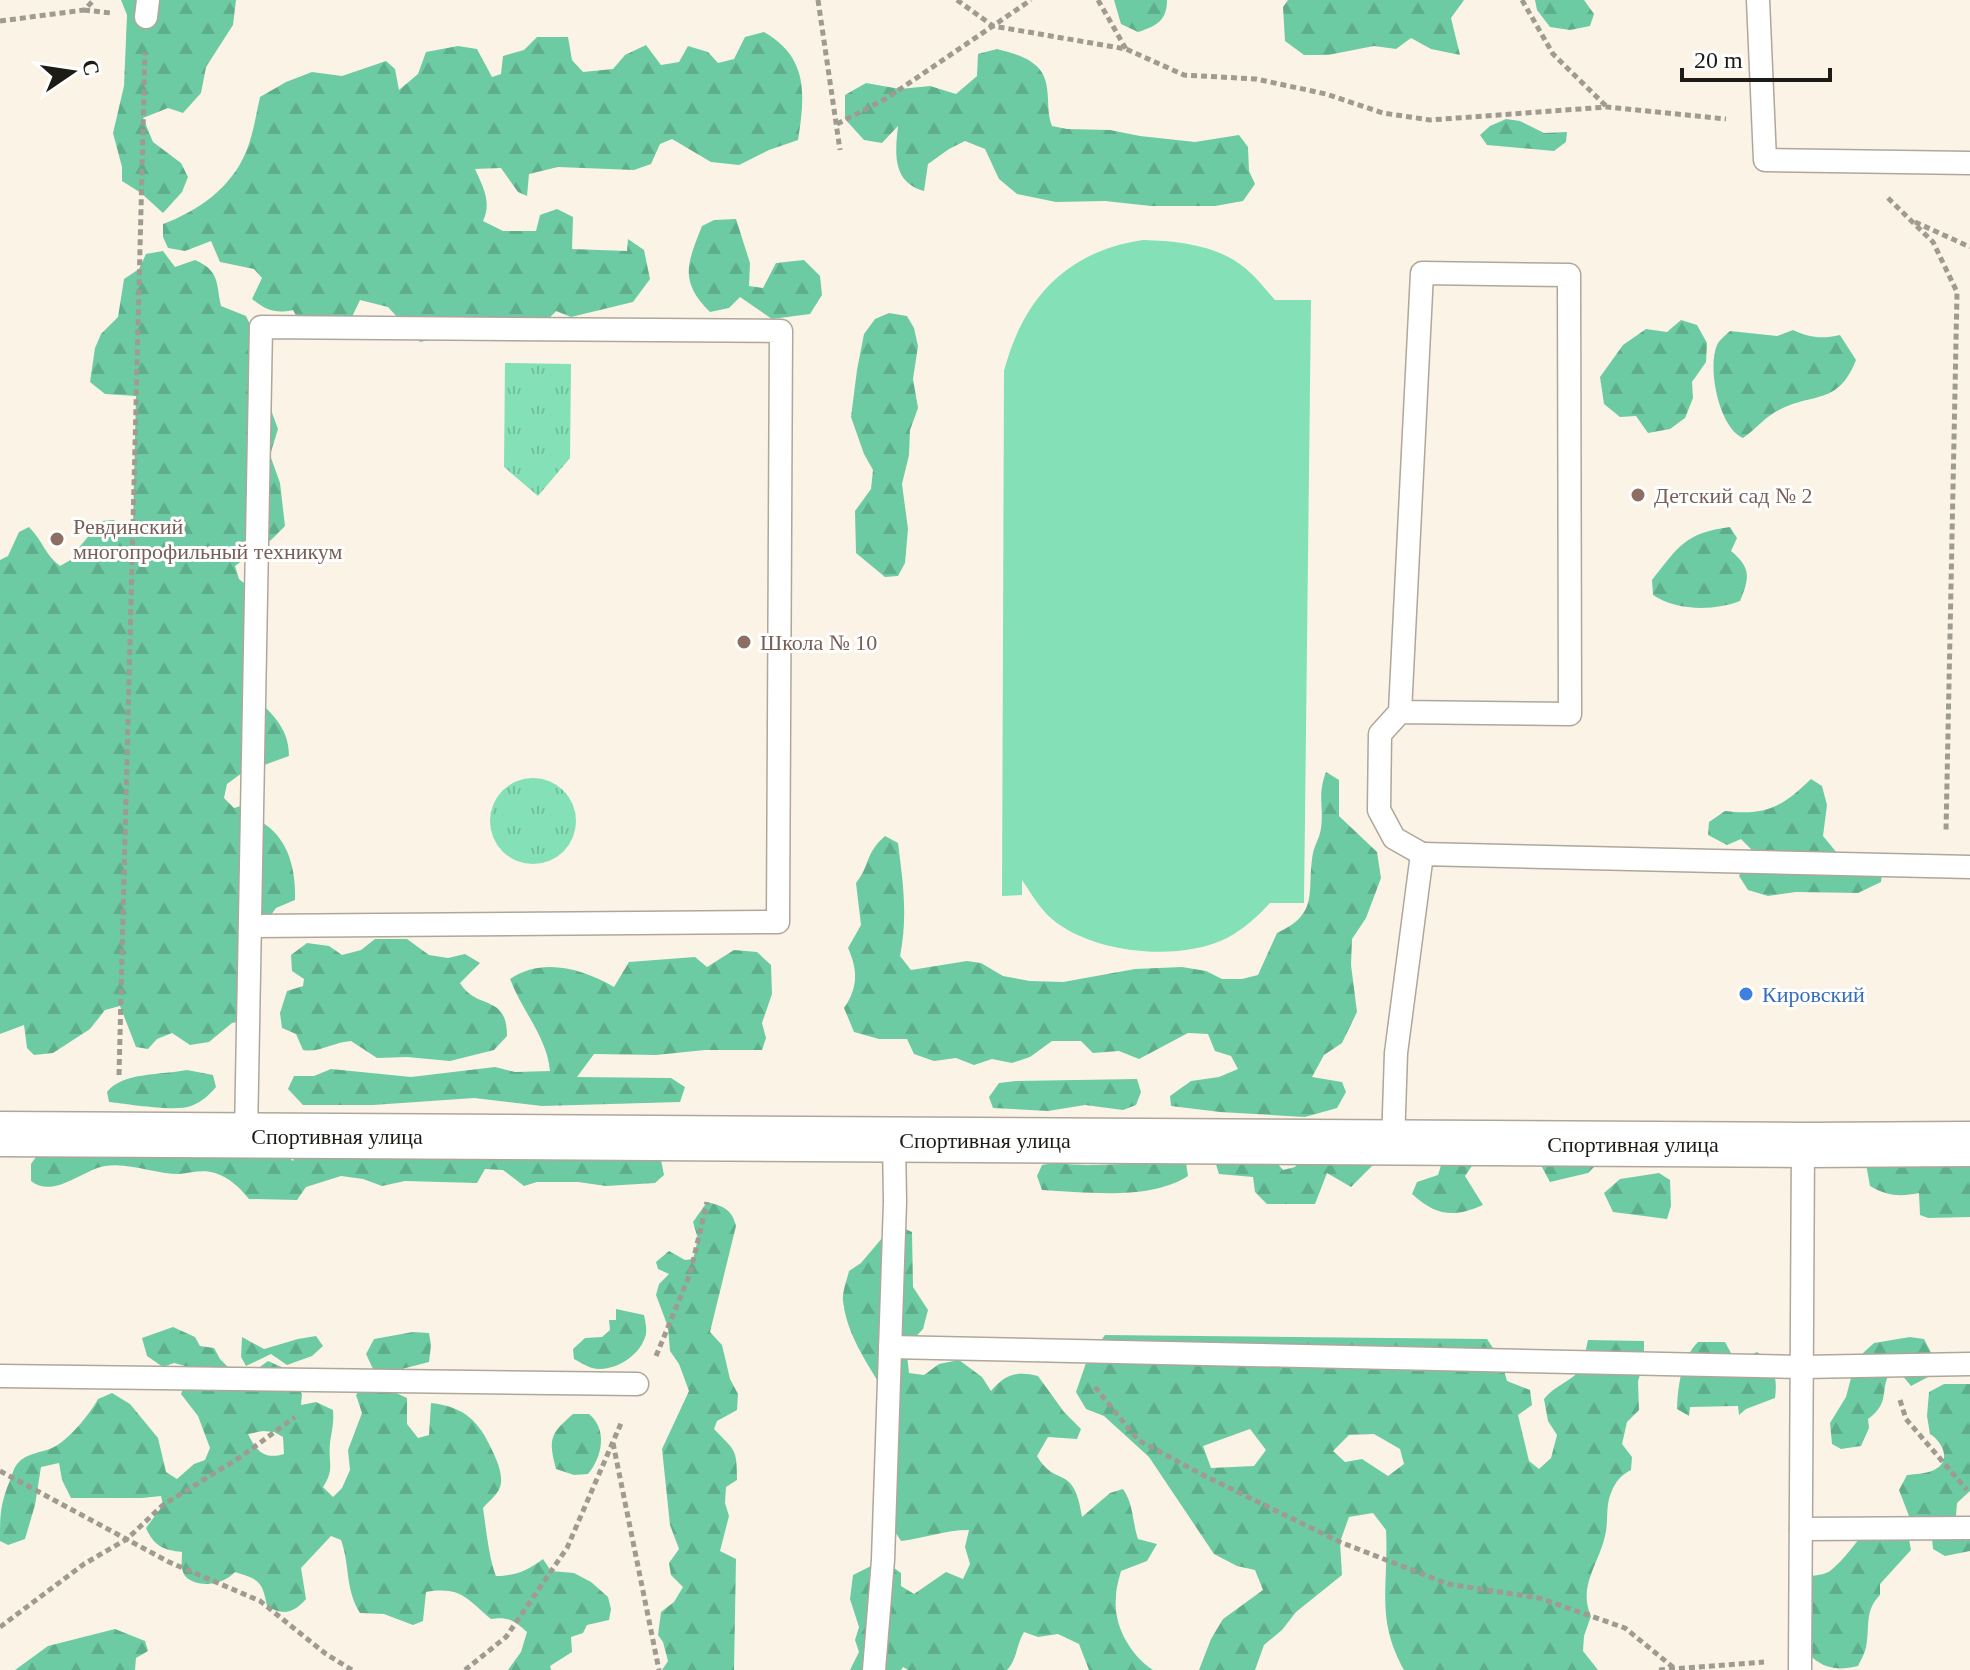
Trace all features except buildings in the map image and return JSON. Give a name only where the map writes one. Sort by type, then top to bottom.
[{"type":"street","name":"Спортивная улица","points":[[0,1134],[1970,1144]]},
{"type":"lane","points":[[1758,0],[1765,160],[1970,163]]},
{"type":"lane","points":[[1400,712],[1570,714],[1569,275],[1422,273],[1400,712],[1380,734],[1379,810],[1394,838],[1422,854],[1970,867]]},
{"type":"lane","points":[[246,1135],[261,327],[781,331],[778,922],[250,926]]},
{"type":"lane","points":[[1393,1143],[1396,1053],[1422,854]]},
{"type":"lane","points":[[874,1670],[881,1600],[895,1202],[894,1139]]},
{"type":"lane","points":[[1800,1667],[1803,1145]]},
{"type":"lane","points":[[890,1347],[1802,1367],[1970,1364]]},
{"type":"lane","points":[[0,1376],[637,1384]]},
{"type":"lane","points":[[1801,1529],[1970,1528]]},
{"type":"path","points":[[84,10],[94,0]]},
{"type":"path","points":[[818,0],[840,150]]},
{"type":"path","points":[[957,0],[993,26],[1126,49],[1184,75],[1256,79],[1326,94],[1383,113],[1430,120],[1607,107],[1685,113],[1764,125]]},
{"type":"path","points":[[837,124],[887,98],[1031,0]]},
{"type":"path","points":[[1098,0],[1126,49]]},
{"type":"path","points":[[1522,0],[1553,54],[1607,107]]},
{"type":"path","points":[[0,21],[84,10],[147,8],[119,1075]]},
{"type":"path","points":[[1850,162],[1933,242],[1957,292],[1945,867]]},
{"type":"path","points":[[1911,221],[1970,247]]},
{"type":"path","points":[[465,1670],[506,1637],[567,1548],[637,1384],[656,1355],[690,1274],[707,1202]]},
{"type":"path","points":[[1068,1351],[1138,1440],[1205,1476],[1340,1542],[1448,1584],[1539,1598],[1625,1628],[1674,1669]]},
{"type":"path","points":[[1888,1365],[1906,1419],[1970,1494]]},
{"type":"path","points":[[0,1627],[84,1564],[127,1539],[163,1505],[242,1456],[349,1380]]},
{"type":"path","points":[[613,1442],[659,1670]]},
{"type":"path","points":[[0,1471],[181,1568],[260,1601],[326,1654],[352,1670]]},
{"type":"path","points":[[1659,1670],[1751,1662],[1800,1667]]},
{"type":"green space","points":[[121,0],[236,0],[233,25],[206,67],[201,93],[183,113],[168,108],[143,118],[153,142],[181,163],[188,177],[182,192],[163,213],[122,181],[122,167],[113,133],[124,86],[127,15]]},
{"type":"green space","points":[[1114,0],[1167,0],[1163,18],[1138,32],[1121,24]]},
{"type":"green space","points":[[1288,0],[1464,0],[1451,18],[1460,55],[1431,49],[1411,38],[1396,49],[1374,46],[1328,55],[1304,55],[1285,41],[1283,7]]},
{"type":"green space","points":[[1535,0],[1584,0],[1594,14],[1590,26],[1570,30],[1550,27],[1537,10]]},
{"type":"green space","points":[[764,32],[779,42],[796,66],[802,93],[798,140],[739,165],[711,162],[672,139],[660,144],[651,164],[634,170],[558,167],[529,174],[527,196],[518,192],[501,168],[475,169],[487,201],[483,221],[503,231],[536,231],[540,215],[557,209],[573,217],[572,249],[627,251],[628,239],[644,250],[650,279],[633,302],[571,317],[556,311],[539,329],[442,337],[420,342],[388,307],[360,300],[352,317],[302,327],[293,310],[271,310],[252,299],[262,278],[254,269],[220,262],[211,241],[185,251],[168,248],[163,237],[163,224],[201,205],[232,177],[248,145],[260,97],[312,72],[342,76],[386,61],[395,69],[399,90],[418,74],[426,52],[458,46],[477,49],[492,77],[501,74],[503,56],[524,50],[537,37],[568,37],[572,60],[583,72],[613,69],[625,55],[646,45],[661,65],[679,62],[688,46],[708,52],[718,63],[734,59],[745,37]]},
{"type":"green space","points":[[997,49],[1030,61],[1041,71],[1047,88],[1052,126],[1110,130],[1195,142],[1239,135],[1248,147],[1249,171],[1255,184],[1243,201],[1215,206],[1056,202],[1017,194],[999,179],[985,149],[965,141],[928,164],[924,191],[914,187],[901,174],[896,156],[898,126],[882,143],[864,140],[845,119],[845,95],[866,83],[900,89],[930,86],[956,94],[977,76],[978,54]]},
{"type":"green space","points":[[1506,119],[1520,121],[1544,133],[1567,132],[1566,142],[1554,151],[1487,145],[1480,135],[1490,126]]},
{"type":"green space","points":[[736,219],[750,263],[749,286],[763,288],[776,263],[804,260],[820,276],[822,295],[810,314],[772,319],[740,297],[729,308],[710,312],[700,301],[689,272],[702,226],[714,220]]},
{"type":"green space","points":[[1143,240],[1210,249],[1245,268],[1275,300],[1311,300],[1304,903],[1270,903],[1227,938],[1208,946],[1162,952],[1113,947],[1069,931],[1047,915],[1022,880],[1022,895],[1002,896],[1004,371],[1023,321],[1052,282],[1092,255]]},
{"type":"green space","points":[[163,251],[175,267],[195,260],[203,264],[216,278],[221,306],[246,316],[261,347],[259,398],[271,410],[278,429],[270,455],[280,483],[285,526],[235,566],[239,579],[256,593],[264,706],[282,728],[289,756],[242,773],[227,784],[224,798],[234,808],[241,806],[281,840],[293,869],[295,900],[276,908],[263,926],[241,1021],[232,1023],[209,1042],[190,1045],[172,1033],[157,1039],[148,1049],[136,1047],[120,1006],[105,1010],[90,1029],[53,1053],[34,1055],[27,1048],[24,1025],[0,1034],[0,560],[8,556],[19,532],[29,527],[60,566],[74,558],[101,521],[114,520],[127,531],[133,522],[136,396],[105,394],[90,382],[95,348],[101,334],[118,317],[124,279],[139,269],[146,254]]},
{"type":"green space","points":[[889,313],[907,316],[914,328],[918,346],[913,379],[918,408],[910,430],[909,455],[902,484],[908,529],[905,563],[898,576],[885,577],[856,553],[855,511],[871,489],[873,470],[851,417],[864,334],[875,319]]},
{"type":"green space","points":[[1681,320],[1697,325],[1707,343],[1706,362],[1692,382],[1693,398],[1685,418],[1670,429],[1648,433],[1636,416],[1620,417],[1604,404],[1600,377],[1623,345],[1646,329],[1667,332]]},
{"type":"green space","points":[[1793,330],[1816,337],[1840,335],[1856,360],[1849,375],[1833,391],[1779,410],[1743,438],[1727,422],[1717,396],[1713,368],[1717,345],[1730,331],[1777,336]]},
{"type":"green space","points":[[505,363],[571,364],[570,458],[538,496],[504,467]]},
{"type":"green space","points":[[1730,527],[1737,538],[1731,551],[1747,573],[1740,601],[1719,607],[1696,608],[1673,604],[1653,595],[1652,580],[1684,543],[1703,533]]},
{"type":"green space","points":[[1326,772],[1339,780],[1339,816],[1377,852],[1381,878],[1366,918],[1352,939],[1351,965],[1357,1012],[1342,1043],[1324,1055],[1312,1077],[1342,1082],[1346,1092],[1337,1108],[1305,1117],[1171,1106],[1170,1096],[1191,1081],[1219,1077],[1238,1069],[1231,1056],[1215,1051],[1208,1034],[1188,1033],[1139,1059],[1119,1051],[1093,1053],[1081,1041],[1052,1041],[1030,1057],[1012,1063],[992,1059],[974,1065],[956,1058],[934,1061],[914,1054],[907,1039],[879,1039],[854,1032],[844,1008],[855,979],[848,948],[861,925],[856,883],[874,848],[885,836],[898,843],[904,913],[900,956],[911,970],[967,961],[981,963],[1003,976],[1030,981],[1063,982],[1135,969],[1182,967],[1206,971],[1222,979],[1242,979],[1258,975],[1277,933],[1291,925],[1306,909],[1313,853],[1321,828],[1322,788]]},
{"type":"green space","points":[[533,778],[557,785],[569,797],[576,821],[569,845],[557,857],[533,864],[509,857],[497,845],[490,821],[497,797],[509,785]]},
{"type":"green space","points":[[1811,779],[1822,786],[1827,805],[1823,836],[1837,853],[1883,865],[1881,882],[1858,893],[1796,892],[1768,896],[1748,890],[1739,876],[1751,849],[1741,839],[1727,845],[1708,835],[1709,822],[1725,811],[1752,812],[1782,803]]},
{"type":"green space","points":[[375,939],[407,939],[429,955],[448,958],[465,954],[480,963],[460,983],[467,992],[497,1008],[506,1023],[507,1036],[494,1050],[450,1061],[377,1058],[351,1041],[303,1050],[296,1034],[282,1028],[280,1013],[287,991],[303,986],[304,979],[292,971],[291,955],[307,943],[329,946],[342,955],[361,950]]},
{"type":"green space","points":[[734,950],[757,952],[771,965],[772,994],[762,1023],[766,1038],[762,1050],[705,1050],[656,1055],[594,1054],[577,1077],[671,1078],[685,1087],[680,1102],[542,1106],[474,1098],[373,1105],[303,1105],[288,1089],[294,1076],[314,1076],[331,1069],[411,1077],[495,1067],[515,1072],[550,1071],[539,1035],[510,979],[536,968],[562,968],[589,975],[614,987],[629,962],[695,957],[707,967]]},
{"type":"green space","points":[[187,1070],[213,1075],[216,1087],[191,1106],[163,1108],[109,1102],[107,1092],[122,1081]]},
{"type":"green space","points":[[1137,1079],[1141,1092],[1136,1105],[1123,1110],[1085,1105],[1048,1111],[993,1108],[989,1097],[999,1083]]},
{"type":"green space","points":[[1970,1131],[1970,1217],[1928,1218],[1920,1215],[1919,1193],[1894,1195],[1870,1186],[1866,1164]]},
{"type":"green space","points":[[304,1136],[661,1160],[664,1175],[655,1183],[606,1186],[537,1182],[524,1186],[503,1170],[485,1169],[477,1183],[405,1181],[382,1186],[341,1176],[306,1187],[297,1200],[249,1199],[230,1180],[206,1171],[179,1174],[114,1165],[49,1187],[31,1181],[31,1164],[38,1154],[285,1155],[293,1161]]},
{"type":"green space","points":[[1268,1152],[1283,1170],[1295,1167],[1301,1157],[1375,1163],[1351,1187],[1327,1173],[1315,1204],[1267,1204],[1255,1192],[1253,1177],[1219,1174],[1213,1155]]},
{"type":"green space","points":[[1185,1156],[1188,1176],[1172,1184],[1136,1192],[1042,1190],[1037,1176],[1042,1165],[1117,1164]]},
{"type":"green space","points":[[1537,1158],[1602,1159],[1588,1173],[1550,1182]]},
{"type":"green space","points":[[1476,1160],[1465,1176],[1483,1205],[1463,1212],[1446,1213],[1429,1207],[1412,1194],[1417,1182],[1438,1175],[1442,1162]]},
{"type":"green space","points":[[1659,1173],[1670,1180],[1671,1206],[1667,1219],[1613,1212],[1604,1193],[1620,1179]]},
{"type":"green space","points":[[707,1202],[726,1209],[736,1226],[710,1332],[722,1345],[730,1379],[738,1394],[737,1410],[717,1421],[714,1429],[731,1446],[736,1462],[737,1480],[726,1487],[725,1503],[729,1516],[720,1551],[736,1559],[734,1670],[662,1670],[668,1661],[658,1635],[661,1612],[674,1602],[683,1587],[671,1575],[669,1563],[679,1549],[670,1525],[662,1449],[689,1391],[679,1364],[670,1351],[668,1327],[656,1295],[659,1284],[669,1274],[658,1269],[656,1262],[669,1251],[685,1260],[693,1259],[698,1239],[693,1222]]},
{"type":"green space","points":[[894,1224],[912,1232],[913,1287],[928,1310],[923,1329],[906,1347],[909,1373],[924,1375],[939,1364],[959,1360],[982,1377],[991,1391],[1012,1375],[1038,1376],[1064,1412],[1081,1429],[1077,1439],[1048,1437],[1037,1456],[1044,1466],[1069,1482],[1079,1500],[1082,1517],[1110,1493],[1123,1489],[1131,1507],[1138,1539],[1157,1544],[1147,1561],[1121,1571],[1116,1597],[1117,1618],[1130,1648],[1153,1670],[1089,1670],[1079,1644],[1058,1634],[1038,1637],[1024,1632],[1007,1670],[908,1670],[903,1667],[901,1670],[850,1670],[859,1652],[855,1640],[859,1627],[850,1599],[853,1575],[883,1560],[901,1573],[901,1586],[914,1594],[946,1572],[963,1579],[970,1564],[965,1547],[969,1530],[901,1541],[882,1511],[874,1491],[885,1444],[899,1420],[851,1333],[843,1297],[849,1271],[861,1263]]},
{"type":"green space","points":[[616,1309],[644,1315],[646,1334],[638,1349],[625,1361],[609,1368],[592,1368],[574,1359],[573,1349],[585,1338],[602,1337],[610,1330],[609,1320],[616,1320]]},
{"type":"green space","points":[[173,1327],[195,1337],[200,1346],[214,1348],[231,1370],[257,1369],[268,1361],[293,1372],[302,1395],[301,1405],[316,1402],[333,1410],[330,1470],[323,1487],[333,1497],[342,1488],[350,1470],[348,1450],[362,1413],[356,1395],[374,1371],[366,1354],[374,1339],[413,1332],[429,1333],[429,1362],[398,1370],[392,1391],[407,1398],[407,1424],[418,1438],[429,1435],[431,1403],[453,1408],[470,1417],[488,1441],[501,1479],[499,1490],[483,1508],[496,1576],[521,1572],[543,1559],[551,1571],[574,1573],[591,1582],[608,1597],[611,1609],[609,1620],[587,1625],[583,1633],[571,1637],[572,1652],[550,1666],[551,1670],[508,1670],[521,1652],[527,1632],[511,1620],[491,1619],[456,1593],[426,1592],[423,1621],[413,1625],[384,1614],[360,1613],[352,1595],[341,1540],[331,1536],[301,1568],[306,1599],[293,1610],[278,1611],[267,1606],[261,1586],[249,1577],[235,1572],[225,1580],[204,1584],[186,1577],[182,1568],[182,1552],[160,1546],[146,1528],[163,1505],[161,1496],[71,1498],[62,1480],[59,1463],[41,1467],[25,1539],[8,1545],[0,1541],[2,1503],[17,1465],[25,1457],[48,1450],[65,1440],[98,1399],[112,1393],[130,1404],[158,1438],[166,1472],[177,1479],[194,1464],[205,1460],[210,1448],[198,1416],[181,1394],[187,1378],[185,1366],[174,1363],[163,1367],[147,1356],[142,1338]],"holes":[[[274,1432],[283,1437],[284,1454],[271,1456],[262,1453],[248,1434]]]},
{"type":"green space","points":[[1105,1335],[1487,1339],[1501,1360],[1507,1381],[1530,1390],[1532,1405],[1518,1415],[1529,1461],[1539,1469],[1551,1458],[1557,1435],[1548,1421],[1544,1399],[1579,1371],[1588,1340],[1644,1341],[1644,1363],[1638,1381],[1639,1410],[1627,1422],[1622,1444],[1632,1457],[1631,1470],[1614,1485],[1609,1497],[1606,1531],[1588,1584],[1587,1605],[1591,1616],[1583,1651],[1598,1670],[1404,1670],[1389,1634],[1386,1617],[1386,1530],[1373,1513],[1349,1517],[1340,1542],[1342,1575],[1296,1612],[1282,1630],[1264,1645],[1255,1670],[1199,1670],[1223,1619],[1263,1590],[1255,1570],[1237,1566],[1214,1554],[1149,1457],[1104,1416],[1086,1409],[1076,1392],[1087,1360]],"holes":[[[1250,1429],[1266,1450],[1254,1466],[1211,1468],[1203,1446]],[[1374,1434],[1400,1449],[1404,1464],[1388,1476],[1362,1459],[1345,1462],[1333,1451],[1349,1435]]]},
{"type":"green space","points":[[316,1336],[323,1346],[312,1356],[287,1365],[271,1354],[246,1366],[241,1357],[242,1337],[264,1349]]},
{"type":"green space","points":[[1910,1337],[1924,1339],[1937,1364],[1930,1376],[1911,1386],[1902,1375],[1890,1372],[1882,1402],[1868,1419],[1869,1428],[1861,1446],[1841,1449],[1832,1444],[1830,1423],[1846,1397],[1863,1353],[1874,1343]]},
{"type":"green space","points":[[1698,1342],[1725,1342],[1731,1353],[1745,1358],[1757,1352],[1774,1372],[1775,1398],[1746,1409],[1739,1415],[1738,1406],[1690,1407],[1689,1416],[1677,1409],[1684,1365]]},
{"type":"green space","points":[[1944,1384],[1970,1384],[1970,1491],[1957,1503],[1956,1516],[1970,1522],[1970,1551],[1945,1556],[1933,1549],[1931,1528],[1909,1516],[1899,1490],[1907,1475],[1931,1471],[1943,1462],[1944,1452],[1930,1434],[1927,1416],[1929,1392]]},
{"type":"green space","points":[[573,1414],[589,1414],[601,1436],[597,1460],[588,1474],[574,1475],[556,1469],[553,1438]]},
{"type":"green space","points":[[1868,1528],[1908,1534],[1911,1550],[1880,1584],[1880,1595],[1870,1613],[1865,1649],[1858,1666],[1829,1667],[1813,1658],[1801,1642],[1789,1607],[1790,1596],[1793,1586],[1800,1579],[1827,1573]]},
{"type":"green space","points":[[115,1629],[145,1641],[148,1651],[136,1658],[135,1670],[15,1670],[48,1646]]},
{"type":"place","name":"Детский сад № 2","points":[[1638,495]]},
{"type":"place","name":"Ревдинский многопрофильный техникум","points":[[57,539]]},
{"type":"place","name":"Школа № 10","points":[[744,642]]},
{"type":"place","name":"Кировский","points":[[1746,994]]}]
